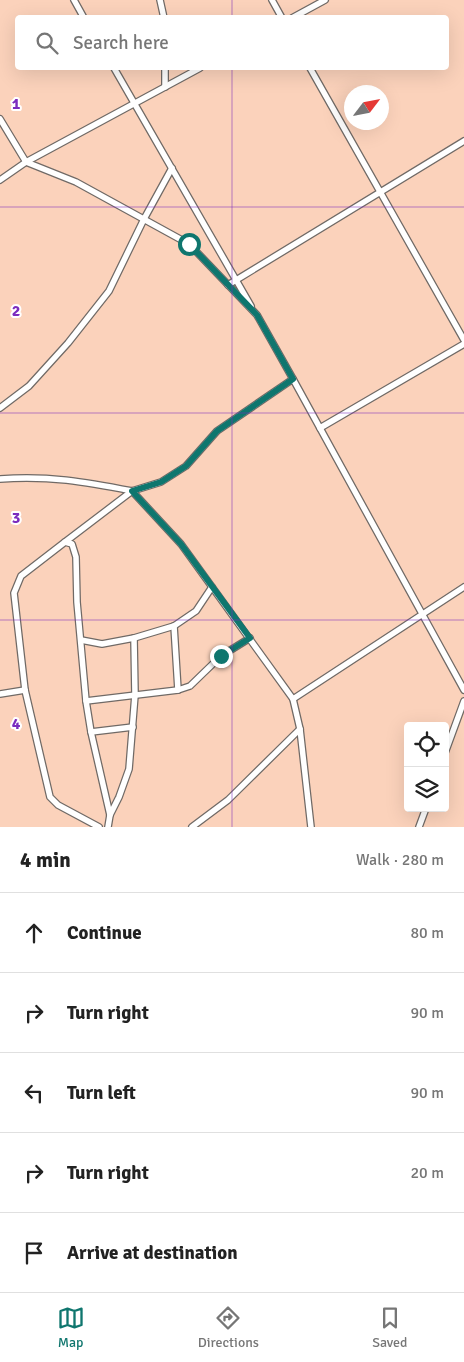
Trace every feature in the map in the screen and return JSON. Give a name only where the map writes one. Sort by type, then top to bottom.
[{"type":"lane","points":[[74,0],[82,15]]},
{"type":"lane","points":[[160,0],[163,15]]},
{"type":"lane","points":[[272,0],[280,15]]},
{"type":"lane","points":[[298,15],[325,0]]},
{"type":"lane","points":[[115,70],[257,315],[464,690]]},
{"type":"lane","points":[[165,70],[165,87]]},
{"type":"lane","points":[[0,180],[26,162],[196,70]]},
{"type":"lane","points":[[311,70],[464,342],[320,428]]},
{"type":"lane","points":[[0,119],[26,162],[76,182],[189,244],[257,315]]},
{"type":"lane","points":[[228,285],[464,141]]},
{"type":"lane","points":[[0,408],[30,386],[68,343],[109,291],[144,219],[172,168]]},
{"type":"lane","points":[[99,827],[58,805],[50,798],[25,690],[14,593],[21,576],[132,491],[161,482],[186,466],[217,431],[293,379]]},
{"type":"lane","points":[[0,479],[36,477],[76,480],[132,491],[181,544],[293,699],[300,729],[311,827]]},
{"type":"lane","points":[[65,542],[72,544],[76,557],[77,602],[86,701],[110,815]]},
{"type":"lane","points":[[81,640],[102,644],[134,638],[174,626],[196,611],[212,587]]},
{"type":"lane","points":[[293,699],[464,587]]},
{"type":"lane","points":[[174,626],[178,690]]},
{"type":"lane","points":[[108,827],[110,815],[129,769],[135,694],[134,638]]},
{"type":"lane","points":[[86,701],[178,690],[190,686],[221,656],[250,638]]},
{"type":"lane","points":[[0,694],[25,690]]},
{"type":"lane","points":[[449,742],[464,701]]},
{"type":"lane","points":[[91,732],[133,727]]},
{"type":"lane","points":[[192,827],[228,800],[300,729]]},
{"type":"lane","points":[[419,827],[425,812]]},
{"type":"shaded area","points":[[0,0],[464,0],[464,827],[0,827]]},
{"type":"route","points":[[189,244],[257,315],[293,379],[217,431],[186,466],[161,482],[132,491],[181,544],[250,638],[221,656]]}]
